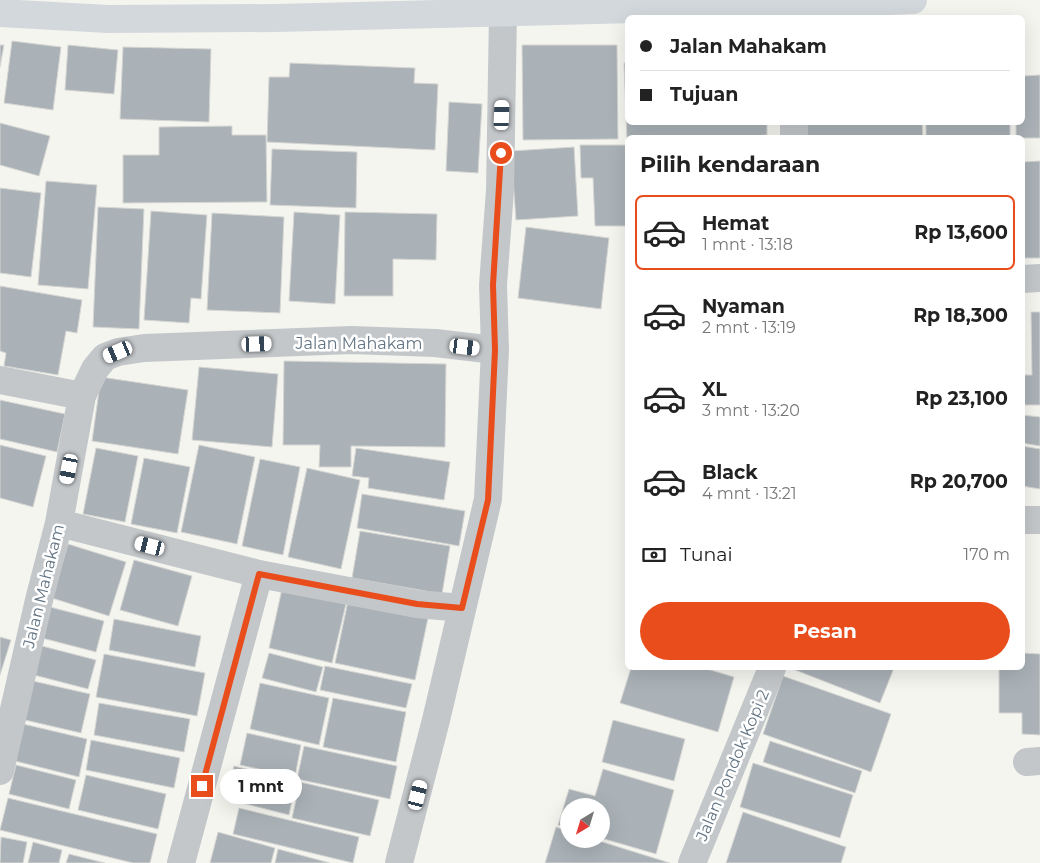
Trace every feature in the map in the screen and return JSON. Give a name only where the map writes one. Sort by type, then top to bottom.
[{"type":"main road","points":[[0,13],[108,18],[246,18],[515,8],[799,11],[913,0]]},
{"type":"street","points":[[399,863],[436,720],[488,500],[495,350],[493,285],[515,8]]},
{"type":"street","points":[[1025,279],[1040,278]]},
{"type":"street","name":"Jalan Mahakam","points":[[0,771],[39,600],[59,523],[82,396],[96,369],[105,358],[118,352],[144,348],[351,340],[435,343],[495,350]]},
{"type":"street","points":[[0,380],[82,396]]},
{"type":"street","points":[[1025,520],[1040,520]]},
{"type":"street","points":[[59,523],[259,574],[417,604],[462,608]]},
{"type":"street","points":[[181,863],[259,574]]},
{"type":"street","name":"Jalan Pondok Kopi 2","points":[[692,863],[771,670]]},
{"type":"building","points":[[12,41],[61,47],[53,110],[4,103]]},
{"type":"building","points":[[0,45],[4,45],[0,67]]},
{"type":"building","points":[[68,45],[118,50],[114,94],[65,90]]},
{"type":"building","points":[[522,45],[617,45],[618,139],[523,140]]},
{"type":"building","points":[[123,47],[211,49],[209,122],[120,119]]},
{"type":"building","points":[[290,63],[415,68],[414,83],[438,84],[435,150],[267,142],[269,77],[289,77]]},
{"type":"building","points":[[1040,75],[1040,138],[1025,138],[1025,135],[1016,135],[1016,125],[1025,125],[1025,76]]},
{"type":"building","points":[[449,102],[482,104],[478,173],[446,171]]},
{"type":"building","points":[[0,123],[50,136],[39,176],[0,165]]},
{"type":"building","points":[[626,125],[767,125],[767,135],[627,135]]},
{"type":"building","points":[[806,125],[922,125],[923,135],[807,135]]},
{"type":"building","points":[[926,125],[1010,125],[1010,135],[926,135]]},
{"type":"building","points":[[232,126],[232,135],[266,135],[267,202],[123,203],[123,155],[159,155],[159,127]]},
{"type":"building","points":[[580,145],[625,145],[625,226],[595,226],[593,178],[581,178]]},
{"type":"building","points":[[574,147],[578,216],[516,220],[511,151]]},
{"type":"building","points":[[272,149],[357,152],[356,208],[270,205]]},
{"type":"building","points":[[1040,161],[1040,258],[1025,258],[1025,162]]},
{"type":"building","points":[[46,181],[97,185],[88,289],[38,285]]},
{"type":"building","points":[[0,188],[41,193],[31,277],[0,273]]},
{"type":"building","points":[[98,207],[144,209],[139,329],[93,327]]},
{"type":"building","points":[[151,211],[207,215],[201,299],[191,298],[189,323],[144,320]]},
{"type":"building","points":[[294,212],[340,215],[335,304],[289,301]]},
{"type":"building","points":[[345,212],[437,214],[436,260],[393,259],[393,296],[344,296]]},
{"type":"building","points":[[212,213],[284,217],[280,313],[207,310]]},
{"type":"building","points":[[526,227],[609,238],[601,309],[518,298]]},
{"type":"building","points":[[0,286],[82,300],[77,333],[66,331],[58,375],[4,366],[6,353],[0,351]]},
{"type":"building","points":[[1031,312],[1040,312],[1040,405],[1025,405],[1025,375],[1032,375]]},
{"type":"building","points":[[284,361],[446,364],[445,447],[351,446],[351,467],[319,467],[320,445],[283,445]]},
{"type":"building","points":[[199,367],[278,374],[272,447],[192,440]]},
{"type":"building","points":[[101,377],[188,390],[178,454],[92,441]]},
{"type":"building","points":[[0,400],[65,414],[57,452],[0,439]]},
{"type":"building","points":[[1025,415],[1040,417],[1040,446],[1025,444]]},
{"type":"building","points":[[0,445],[46,456],[33,507],[0,498]]},
{"type":"building","points":[[199,445],[255,457],[237,544],[181,532]]},
{"type":"building","points":[[1025,446],[1040,449],[1040,489],[1025,486]]},
{"type":"building","points":[[96,448],[138,456],[125,522],[83,514]]},
{"type":"building","points":[[356,448],[450,462],[444,500],[368,488],[369,478],[352,476]]},
{"type":"building","points":[[144,458],[190,467],[177,533],[131,524]]},
{"type":"building","points":[[260,459],[300,467],[283,555],[242,546]]},
{"type":"building","points":[[307,468],[360,480],[341,569],[288,557]]},
{"type":"building","points":[[362,494],[465,511],[459,546],[357,528]]},
{"type":"building","points":[[360,531],[450,546],[442,594],[352,578]]},
{"type":"building","points":[[68,544],[126,562],[109,616],[52,598]]},
{"type":"building","points":[[134,560],[192,576],[178,626],[120,610]]},
{"type":"building","points":[[282,589],[346,604],[332,663],[269,648]]},
{"type":"building","points":[[348,601],[428,618],[415,680],[335,663]]},
{"type":"building","points":[[50,607],[104,621],[96,652],[42,638]]},
{"type":"building","points":[[114,619],[201,636],[195,667],[109,650]]},
{"type":"building","points":[[0,637],[11,640],[0,675]]},
{"type":"building","points":[[42,646],[96,660],[88,689],[34,675]]},
{"type":"building","points":[[269,653],[323,667],[316,692],[262,678]]},
{"type":"building","points":[[1025,653],[1040,654],[1040,735],[1022,734],[1022,713],[999,713],[999,670],[1025,670]]},
{"type":"building","points":[[104,654],[205,673],[197,716],[96,697]]},
{"type":"building","points":[[325,666],[412,684],[406,708],[320,690]]},
{"type":"building","points":[[630,670],[711,670],[734,677],[718,732],[620,703]]},
{"type":"building","points":[[795,670],[893,670],[880,703]]},
{"type":"building","points":[[783,676],[891,714],[871,772],[763,734]]},
{"type":"building","points":[[33,681],[90,694],[81,733],[25,720]]},
{"type":"building","points":[[260,683],[329,698],[319,745],[250,729]]},
{"type":"building","points":[[333,698],[406,712],[396,762],[323,747]]},
{"type":"building","points":[[99,703],[190,719],[184,752],[94,735]]},
{"type":"building","points":[[613,720],[685,739],[674,781],[602,762]]},
{"type":"building","points":[[19,723],[87,739],[79,777],[11,760]]},
{"type":"building","points":[[247,733],[301,745],[295,777],[240,765]]},
{"type":"building","points":[[91,740],[180,758],[174,788],[86,770]]},
{"type":"building","points":[[770,741],[862,771],[855,793],[763,762]]},
{"type":"building","points":[[304,746],[397,766],[390,799],[297,779]]},
{"type":"building","points":[[753,763],[853,795],[840,838],[740,807]]},
{"type":"building","points":[[16,765],[76,780],[69,809],[9,794]]},
{"type":"building","points":[[234,766],[296,781],[289,815],[226,799]]},
{"type":"building","points":[[603,769],[674,790],[656,854],[610,841],[610,798],[566,798],[569,789],[595,796]]},
{"type":"building","points":[[86,775],[166,794],[158,829],[78,810]]},
{"type":"building","points":[[300,782],[379,800],[370,836],[292,818]]},
{"type":"building","points":[[8,798],[157,834],[150,863],[133,863],[0,830]]},
{"type":"building","points":[[239,808],[359,837],[353,863],[233,834]]},
{"type":"building","points":[[743,812],[846,847],[841,863],[726,863]]},
{"type":"building","points":[[556,827],[560,828],[560,848],[610,848],[610,844],[670,863],[545,863]]},
{"type":"building","points":[[218,832],[275,848],[271,863],[210,863]]},
{"type":"building","points":[[1,837],[27,842],[23,863],[0,863]]},
{"type":"building","points":[[33,842],[62,850],[59,863],[28,863]]},
{"type":"building","points":[[278,849],[330,863],[275,863]]},
{"type":"building","points":[[69,854],[105,863],[66,863]]},
{"type":"route","points":[[202,786],[259,574],[417,604],[462,608],[488,500],[495,350],[493,285],[501,153]]}]
